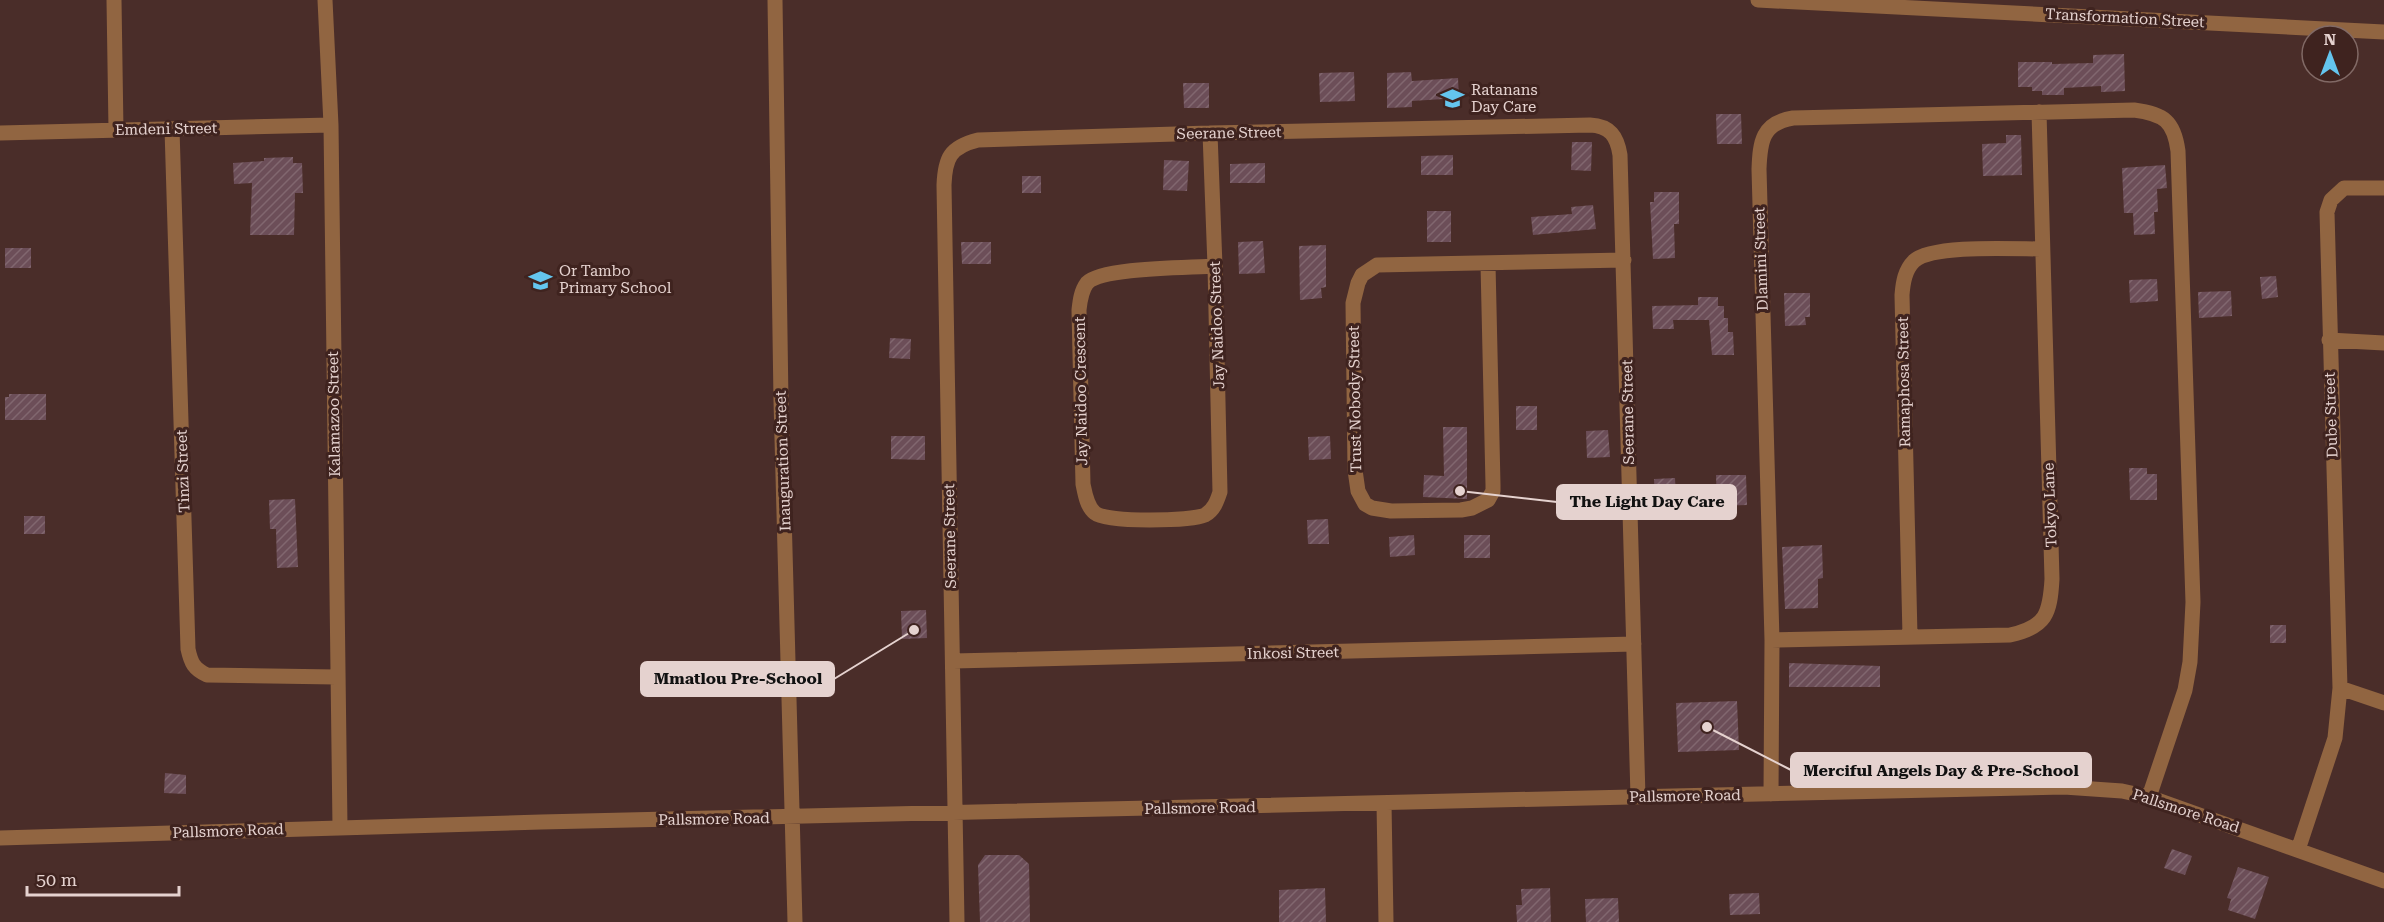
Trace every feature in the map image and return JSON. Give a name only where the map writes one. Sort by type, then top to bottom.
[{"type":"street","points":[[114,0],[116,130]]},
{"type":"street","name":"Kalamazoo Street","points":[[325,0],[331,125],[336,677],[340,827]]},
{"type":"street","name":"Inauguration Street","points":[[775,0],[781,389],[795,922]]},
{"type":"street","name":"Transformation Street","points":[[1758,0],[2384,32]]},
{"type":"street","name":"Dlamini Street","points":[[1771,794],[1772,640],[1759,169],[1763,137],[1774,124],[1782,119],[1793,118],[2134,110],[2167,120],[2174,134],[2178,152],[2193,602],[2190,662],[2185,690],[2149,797]]},
{"type":"street","name":"Tokyo Lane","points":[[1772,640],[2010,635],[2024,632],[2045,618],[2049,608],[2052,579],[2039,112]]},
{"type":"street","name":"Emdeni Street","points":[[0,133],[331,125]]},
{"type":"street","name":"Seerane Street","points":[[957,922],[944,185],[945,168],[954,151],[978,140],[1579,125],[1604,127],[1614,136],[1619,147],[1624,260],[1638,797]]},
{"type":"street","name":"Tinzi Street","points":[[171,129],[190,661],[196,670],[207,675],[336,677]]},
{"type":"street","name":"Jay Naidoo Street","points":[[1208,514],[1217,501],[1221,481],[1210,133]]},
{"type":"street","name":"Dube Street","points":[[2298,850],[2335,738],[2340,688],[2326,221],[2328,206],[2335,195],[2344,188],[2384,188]]},
{"type":"street","name":"Ramaphosa Street","points":[[1910,636],[1903,280],[1915,260],[1934,251],[2042,249]]},
{"type":"street","name":"Trust Nobody Street","points":[[1488,264],[1493,485],[1491,496],[1481,505],[1461,510],[1391,511],[1372,508],[1361,498],[1355,470],[1353,303],[1358,283],[1369,268],[1386,264],[1624,260]]},
{"type":"street","name":"Jay Naidoo Crescent","points":[[1208,514],[1194,518],[1119,520],[1100,516],[1091,508],[1083,484],[1079,310],[1080,299],[1087,283],[1104,274],[1215,266]]},
{"type":"street","points":[[2329,340],[2384,343]]},
{"type":"street","name":"Inkosi Street","points":[[952,661],[1634,644]]},
{"type":"street","points":[[2340,688],[2384,704]]},
{"type":"street","name":"Pallsmore Road","points":[[0,838],[340,827],[2064,787],[2122,791],[2149,797],[2384,881]]},
{"type":"street","points":[[1384,803],[1386,922]]},
{"type":"building","points":[[2124,54],[2125,91],[2101,92],[2101,86],[2064,88],[2064,95],[2042,95],[2042,91],[2032,91],[2032,87],[2018,87],[2018,62],[2093,63],[2093,55]]},
{"type":"building","points":[[1354,72],[1355,101],[1320,102],[1319,73]]},
{"type":"building","points":[[1411,72],[1412,81],[1458,78],[1459,98],[1412,101],[1412,107],[1387,108],[1387,73]]},
{"type":"building","points":[[1183,83],[1209,83],[1209,108],[1184,108]]},
{"type":"building","points":[[1716,114],[1741,114],[1742,144],[1717,144]]},
{"type":"building","points":[[2006,135],[2021,135],[2022,175],[1983,176],[1982,144],[2006,143]]},
{"type":"building","points":[[1572,142],[1592,142],[1591,171],[1571,170]]},
{"type":"building","points":[[1453,155],[1453,175],[1421,175],[1421,156]]},
{"type":"building","points":[[293,157],[293,163],[302,163],[303,193],[295,193],[294,235],[250,235],[252,183],[234,184],[233,163],[264,161],[264,158]]},
{"type":"building","points":[[1164,160],[1189,161],[1187,191],[1163,190]]},
{"type":"building","points":[[1265,163],[1265,183],[1230,183],[1230,164]]},
{"type":"building","points":[[2165,165],[2167,188],[2157,189],[2158,212],[2154,212],[2155,234],[2134,235],[2133,213],[2124,213],[2122,168]]},
{"type":"building","points":[[1022,176],[1041,176],[1041,193],[1022,193]]},
{"type":"building","points":[[1654,192],[1679,192],[1679,224],[1674,224],[1675,258],[1653,259],[1650,202],[1654,202]]},
{"type":"building","points":[[1593,205],[1596,229],[1533,235],[1531,217],[1572,214],[1571,207]]},
{"type":"building","points":[[1427,211],[1451,211],[1451,242],[1427,242]]},
{"type":"building","points":[[1263,241],[1265,273],[1239,274],[1238,242]]},
{"type":"building","points":[[961,242],[991,242],[991,264],[962,264]]},
{"type":"building","points":[[1326,245],[1326,287],[1321,288],[1322,298],[1300,300],[1299,246]]},
{"type":"building","points":[[5,248],[31,248],[31,268],[5,268]]},
{"type":"building","points":[[2276,276],[2278,297],[2262,299],[2260,277]]},
{"type":"building","points":[[2157,279],[2158,301],[2130,303],[2129,280]]},
{"type":"building","points":[[2231,291],[2232,316],[2199,318],[2198,292]]},
{"type":"building","points":[[1784,293],[1810,293],[1810,317],[1805,317],[1806,325],[1785,326]]},
{"type":"building","points":[[1698,297],[1718,297],[1718,306],[1724,306],[1724,318],[1728,318],[1728,332],[1733,332],[1734,355],[1712,355],[1709,320],[1673,320],[1674,329],[1653,329],[1652,306],[1698,305]]},
{"type":"building","points":[[890,338],[911,339],[910,359],[889,358]]},
{"type":"building","points":[[9,394],[46,394],[46,420],[5,420],[5,397],[9,397]]},
{"type":"building","points":[[1516,406],[1537,406],[1537,430],[1516,430]]},
{"type":"building","points":[[1443,427],[1467,427],[1467,499],[1423,497],[1424,475],[1444,476]]},
{"type":"building","points":[[1608,430],[1610,457],[1587,458],[1586,431]]},
{"type":"building","points":[[891,436],[925,436],[925,460],[891,459]]},
{"type":"building","points":[[1330,436],[1331,459],[1309,460],[1308,437]]},
{"type":"building","points":[[2129,468],[2147,468],[2147,474],[2157,474],[2157,500],[2130,500]]},
{"type":"building","points":[[1716,475],[1746,475],[1747,505],[1717,506]]},
{"type":"building","points":[[1675,478],[1676,498],[1655,499],[1654,479]]},
{"type":"building","points":[[295,499],[298,567],[277,568],[276,529],[270,529],[269,500]]},
{"type":"building","points":[[24,516],[45,516],[45,534],[24,534]]},
{"type":"building","points":[[1328,519],[1329,544],[1308,544],[1307,520]]},
{"type":"building","points":[[1414,535],[1415,555],[1390,557],[1389,537]]},
{"type":"building","points":[[1464,535],[1490,535],[1490,558],[1464,558]]},
{"type":"building","points":[[1822,545],[1823,578],[1818,579],[1818,608],[1785,609],[1782,547]]},
{"type":"building","points":[[926,610],[927,638],[902,639],[901,611]]},
{"type":"building","points":[[2270,625],[2286,625],[2286,643],[2270,643]]},
{"type":"building","points":[[1789,663],[1880,666],[1880,687],[1789,687]]},
{"type":"building","points":[[1737,701],[1739,750],[1678,752],[1676,703]]},
{"type":"building","points":[[165,773],[186,775],[186,794],[164,793]]},
{"type":"building","points":[[2172,849],[2192,856],[2185,875],[2164,868]]},
{"type":"building","points":[[985,855],[1019,855],[1029,864],[1030,922],[980,922],[978,865]]},
{"type":"building","points":[[2238,867],[2269,877],[2255,919],[2228,910],[2231,899],[2227,898]]},
{"type":"building","points":[[1325,888],[1326,922],[1279,922],[1279,890]]},
{"type":"building","points":[[1550,888],[1551,922],[1517,922],[1516,905],[1522,905],[1521,889]]},
{"type":"building","points":[[1759,893],[1760,914],[1730,915],[1729,894]]},
{"type":"building","points":[[1618,898],[1619,922],[1586,922],[1585,899]]},
{"type":"place","name":"Ratanans Day Care","points":[[1453,99]]},
{"type":"place","name":"Or Tambo Primary School","points":[[541,280]]},
{"type":"place","name":"The Light Day Care","points":[[1460,491]]},
{"type":"place","name":"Mmatlou Pre-School","points":[[914,630]]},
{"type":"place","name":"Merciful Angels Day & Pre-School","points":[[1707,727]]}]
